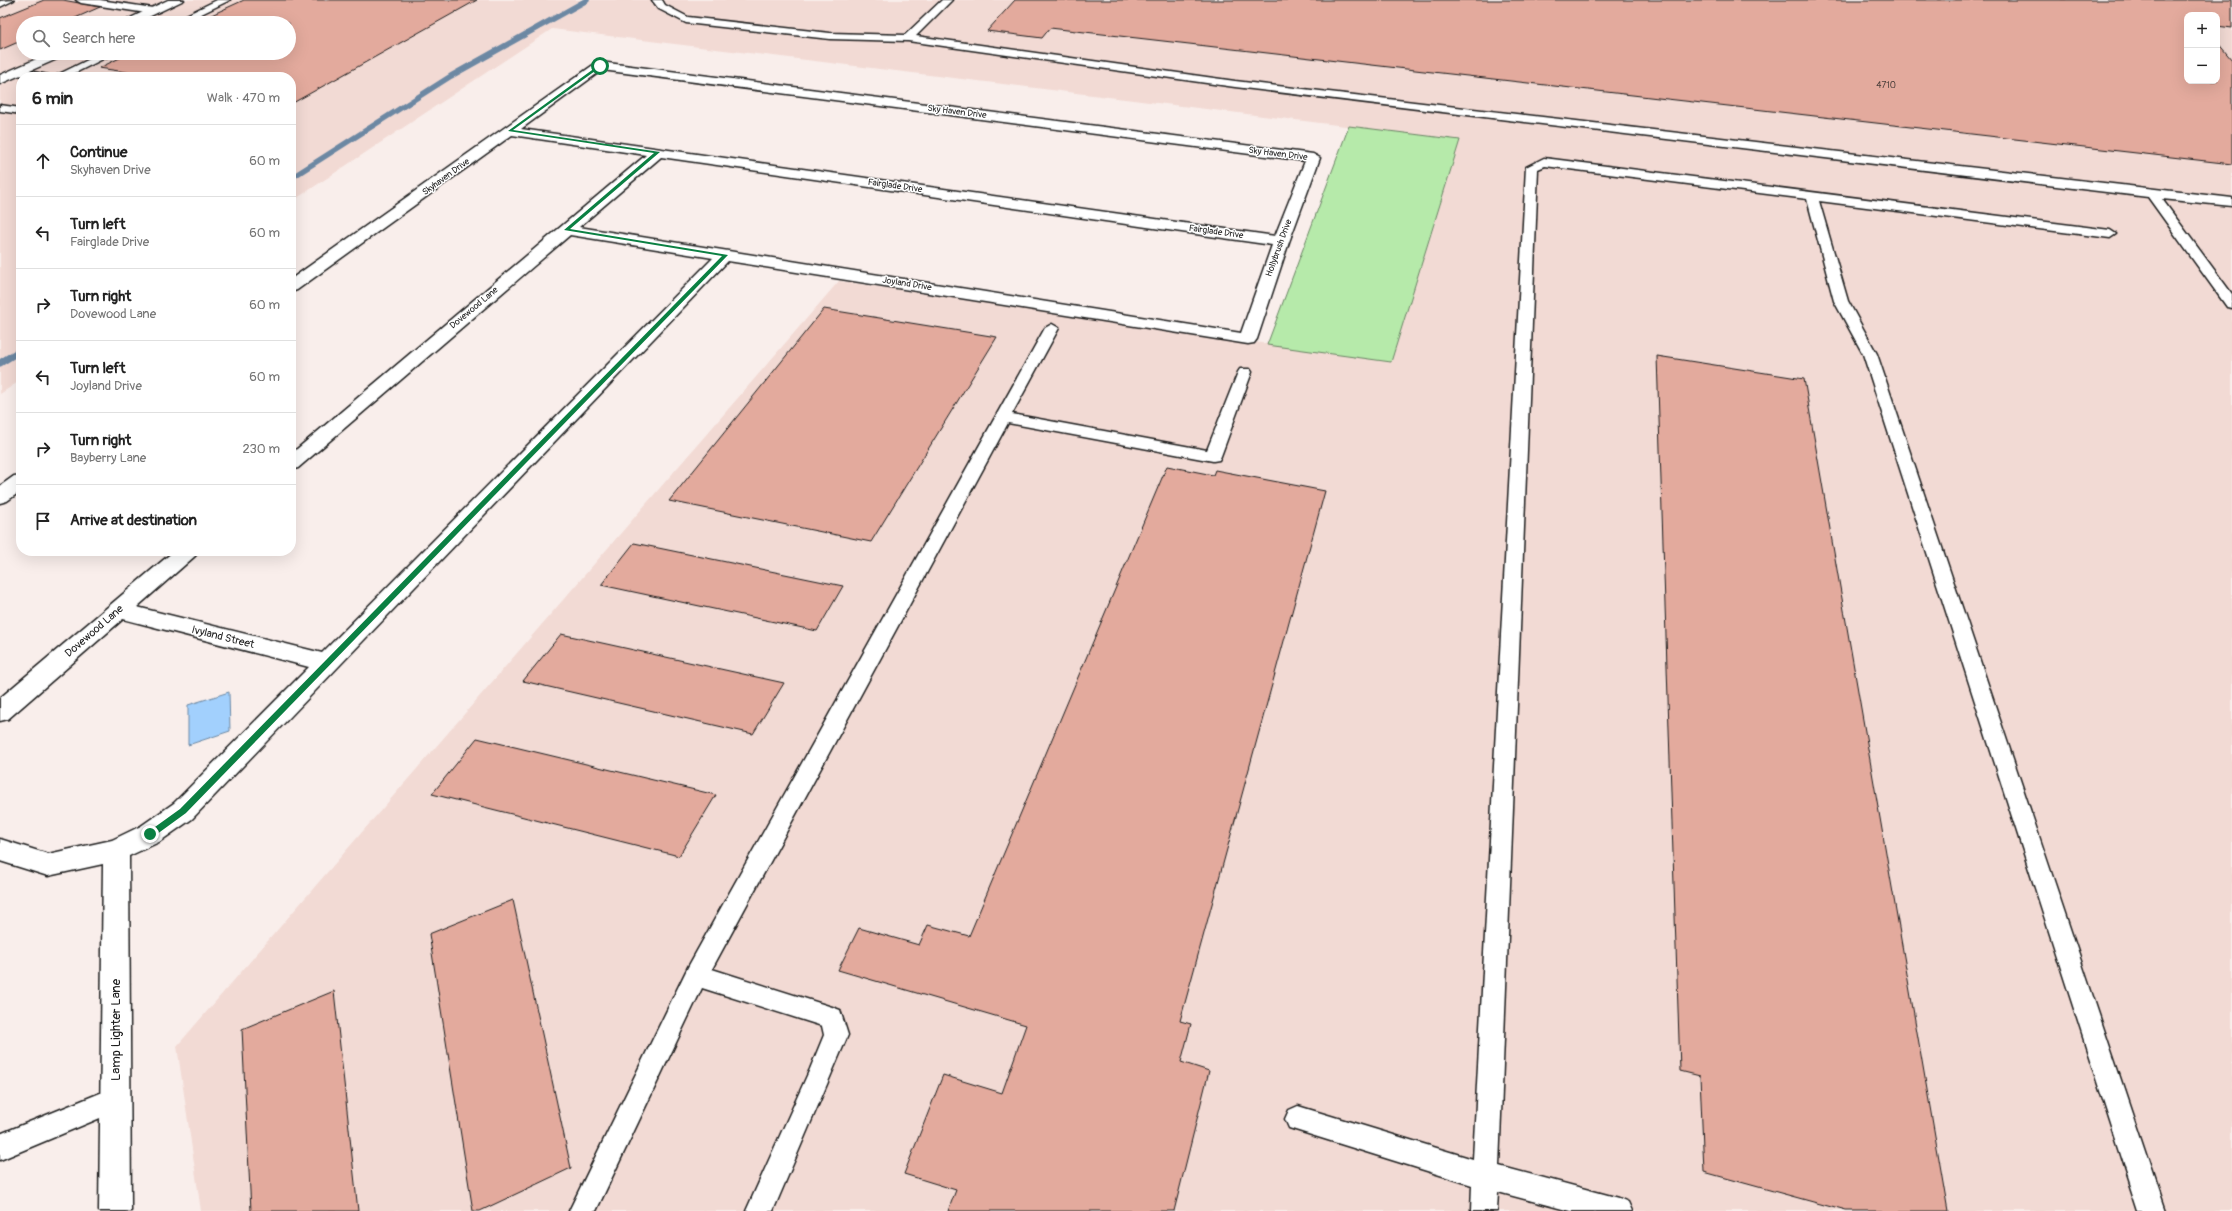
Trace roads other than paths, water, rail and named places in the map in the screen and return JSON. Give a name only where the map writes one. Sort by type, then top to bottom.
[{"type":"street","points":[[142,16],[178,0]]},
{"type":"street","points":[[18,72],[45,60]]},
{"type":"street","name":"Skyhaven Drive","points":[[296,283],[600,66]]},
{"type":"street","name":"Sky Haven Drive","points":[[600,66],[1313,158]]},
{"type":"street","points":[[0,80],[16,73]]},
{"type":"street","name":"Fairglade Drive","points":[[510,131],[1281,242]]},
{"type":"street","name":"Dovewood Lane","points":[[296,460],[658,152]]},
{"type":"street","name":"Hollybrush Drive","points":[[1248,339],[1281,242],[1313,158]]},
{"type":"street","name":"Joyland Drive","points":[[566,230],[1248,339]]},
{"type":"street","points":[[0,850],[48,865],[116,850],[150,834],[183,811],[725,255]]},
{"type":"street","points":[[0,496],[16,485]]},
{"type":"street","name":"Dovewood Lane","points":[[0,712],[182,556]]},
{"type":"street","name":"Ivyland Street","points":[[119,610],[327,663]]},
{"type":"street","name":"Lamp Lighter Lane","points":[[115,1211],[116,850]]},
{"type":"lane","points":[[0,4],[9,0]]},
{"type":"lane","points":[[81,0],[153,11]]},
{"type":"lane","points":[[190,16],[225,0]]},
{"type":"lane","points":[[657,0],[662,7],[686,20],[830,36],[908,38],[1235,84],[2152,194],[2232,202]]},
{"type":"lane","points":[[908,38],[947,0]]},
{"type":"lane","points":[[69,72],[95,60]]},
{"type":"lane","points":[[0,108],[16,110]]},
{"type":"lane","points":[[1484,1211],[1532,167],[1544,162],[2110,234]]},
{"type":"lane","points":[[2152,194],[2232,304]]},
{"type":"lane","points":[[1812,196],[1841,301],[1870,354],[2152,1211]]},
{"type":"lane","points":[[582,1211],[696,975],[1052,328]]},
{"type":"lane","points":[[1003,417],[1213,456],[1245,372]]},
{"type":"lane","points":[[696,975],[832,1018],[836,1035],[820,1075],[759,1211]]},
{"type":"lane","points":[[0,1147],[115,1099]]},
{"type":"lane","points":[[1298,1119],[1486,1175],[1619,1211]]},
{"type":"water","points":[[229,692],[230,731],[188,745],[188,705]]},
{"type":"waterway","points":[[296,175],[451,76],[587,0]]},
{"type":"waterway","points":[[0,363],[16,353]]}]
